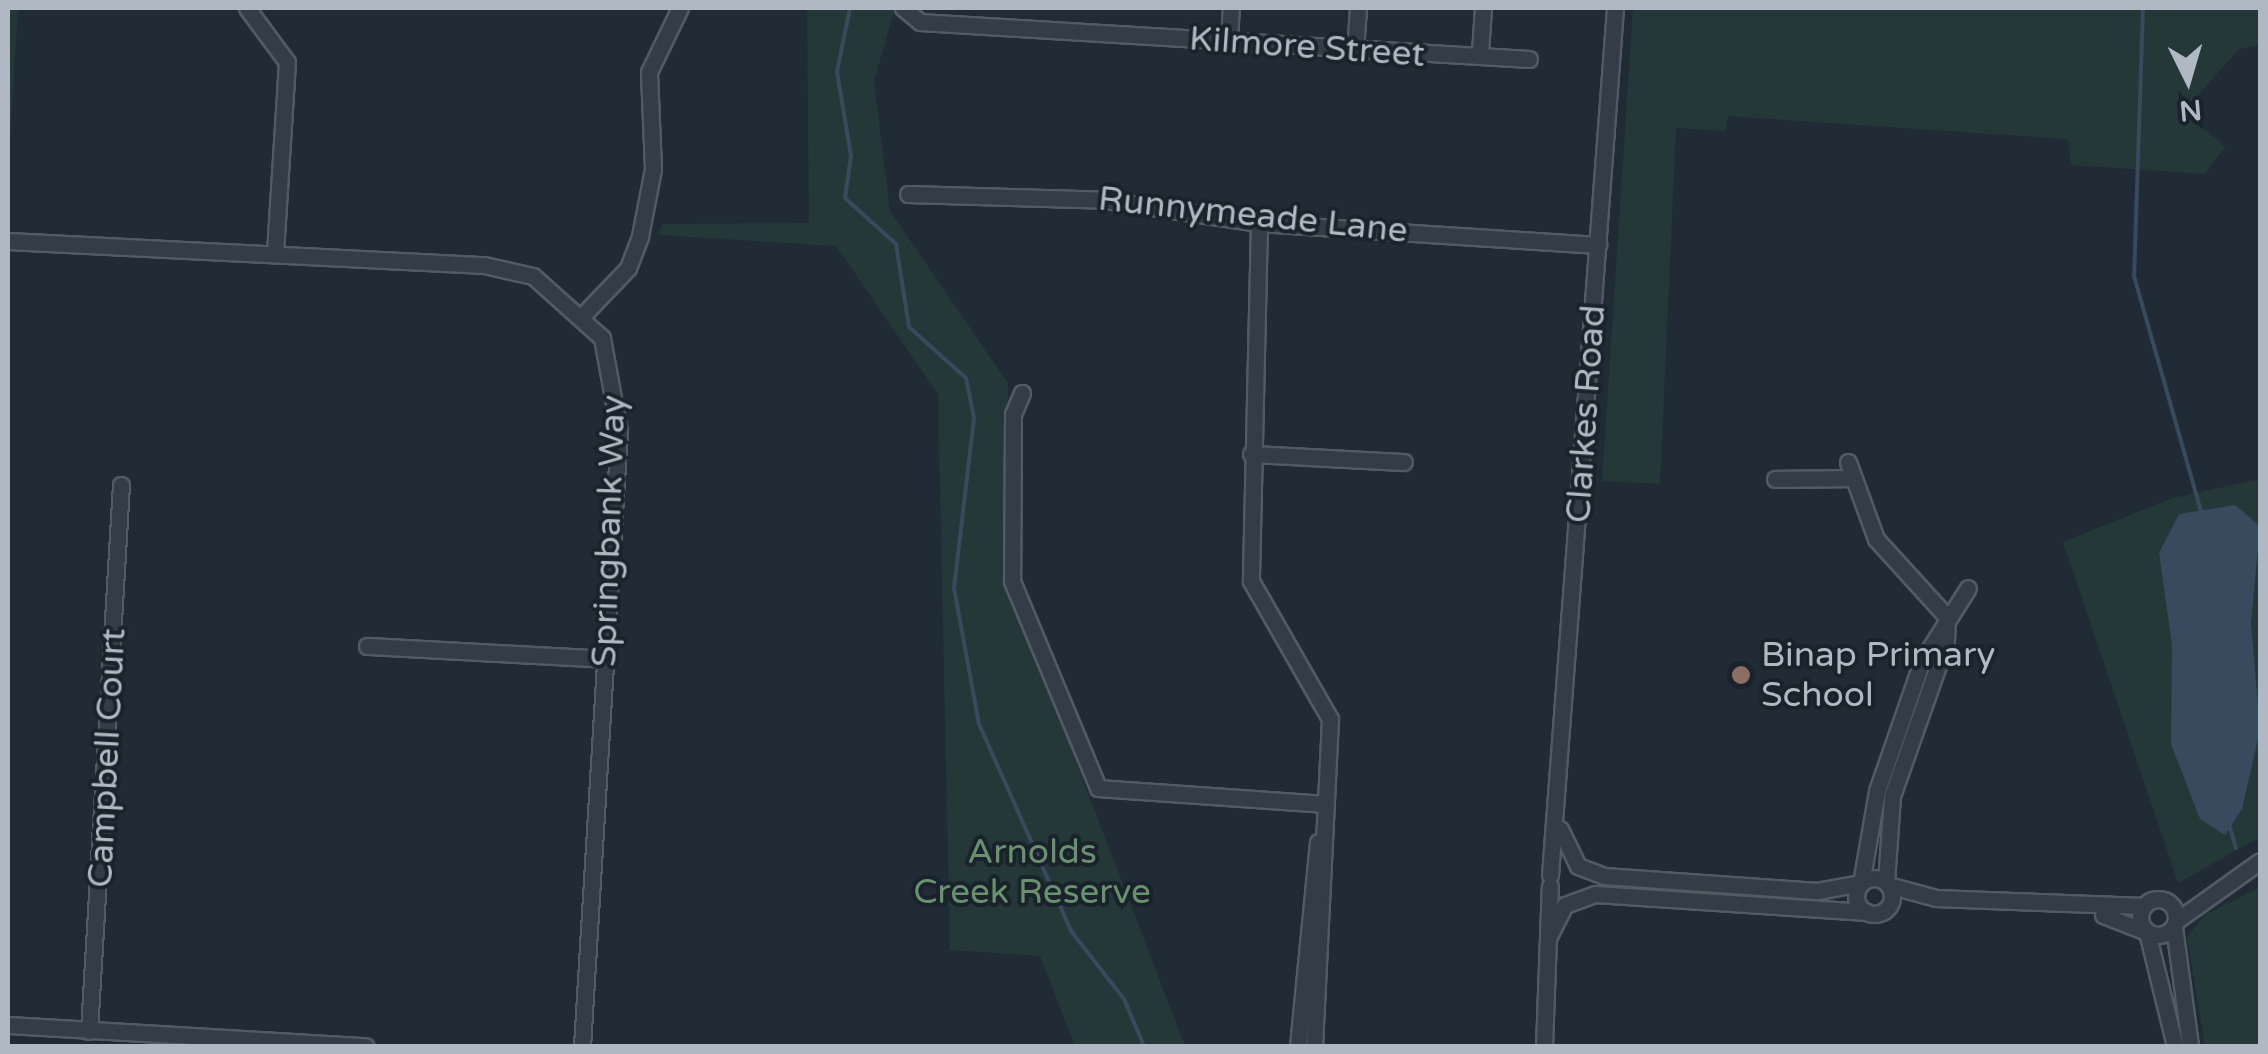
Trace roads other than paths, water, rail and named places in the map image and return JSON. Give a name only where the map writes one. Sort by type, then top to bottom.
[{"type":"street","points":[[247,8],[286,62],[275,252]]},
{"type":"street","points":[[582,316],[628,268],[640,236],[652,169],[649,72],[680,8]]},
{"type":"street","points":[[1228,42],[1231,8]]},
{"type":"street","points":[[1355,50],[1358,8]]},
{"type":"street","points":[[1480,52],[1483,8]]},
{"type":"street","name":"Clarkes Road","points":[[1544,1046],[1550,880],[1558,820],[1615,8]]},
{"type":"street","name":"Kilmore Street","points":[[904,13],[1228,42],[1480,52],[1528,59]]},
{"type":"street","name":"Runnymeade Lane","points":[[908,194],[1105,200],[1260,222],[1598,245]]},
{"type":"street","points":[[1260,222],[1251,454],[1251,581],[1276,635],[1322,695],[1330,719],[1310,978],[1298,1046]]},
{"type":"street","name":"Springbank Way","points":[[8,242],[484,265],[533,276],[602,338],[619,430],[582,1046]]},
{"type":"street","points":[[1022,394],[1013,414],[1012,581],[1098,788],[1325,804]]},
{"type":"street","points":[[1251,454],[1404,462]]},
{"type":"street","points":[[1776,479],[1850,470],[1876,538],[1946,617],[1946,642],[1892,796],[1885,910]]},
{"type":"street","name":"Campbell Court","points":[[89,1030],[121,485]]},
{"type":"street","points":[[1866,912],[1856,901],[1884,769],[1946,617],[1968,588]]},
{"type":"street","points":[[367,646],[606,659]]},
{"type":"street","name":"Clarkes Road","points":[[1558,820],[1578,866]]},
{"type":"street","points":[[2071,906],[2147,932],[2175,924],[2260,861]]},
{"type":"street","points":[[1936,898],[1866,912],[1574,898],[1550,880],[1563,863],[1614,878],[1817,891],[1861,883],[1887,884],[1936,898],[2071,906],[2144,906],[2231,882]]},
{"type":"street","points":[[1549,936],[1586,884],[1578,866]]},
{"type":"street","points":[[2165,900],[2175,924],[2190,1046]]},
{"type":"street","points":[[2144,906],[2174,1046]]},
{"type":"street","points":[[1310,978],[1314,1046]]},
{"type":"street","points":[[8,1025],[365,1046]]},
{"type":"water","points":[[2235,505],[2260,526],[2251,623],[2260,730],[2242,809],[2225,835],[2200,819],[2171,744],[2172,645],[2159,553],[2179,514]]},
{"type":"waterway","points":[[850,8],[837,72],[851,156],[845,198],[896,244],[909,327],[966,378],[974,418],[954,588],[979,724],[1071,931],[1124,999],[1144,1046]]},
{"type":"waterway","points":[[2143,8],[2134,276],[2202,515]]},
{"type":"waterway","points":[[2229,824],[2236,848]]},
{"type":"place","name":"Binap Primary School","points":[[1741,675]]},
{"type":"park label","name":"Arnolds Creek Reserve","points":[[1032,872]]}]
